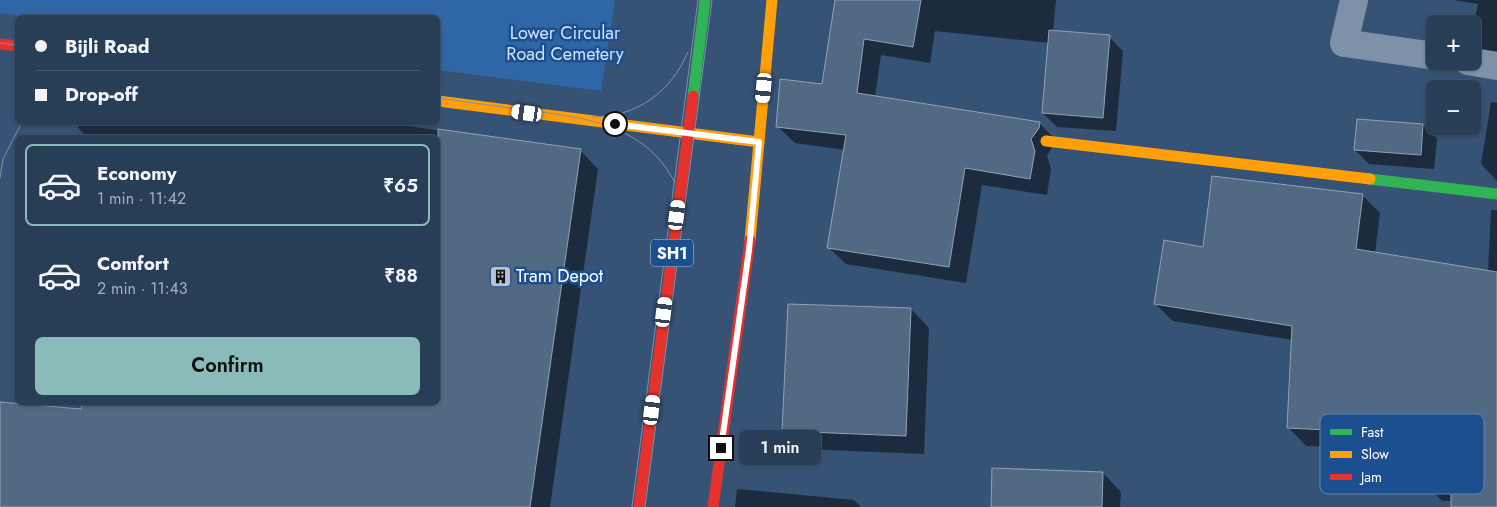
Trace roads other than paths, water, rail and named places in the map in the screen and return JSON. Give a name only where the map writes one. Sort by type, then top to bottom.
[{"type":"main road","name":"SH1","points":[[639,507],[704,0]]},
{"type":"main road","points":[[713,507],[749,250],[772,0]]},
{"type":"main road","points":[[0,44],[15,46]]},
{"type":"main road","points":[[440,101],[759,142]]},
{"type":"main road","points":[[1046,141],[1497,194]]},
{"type":"street","points":[[1354,0],[1344,43],[1426,55]]},
{"type":"street","points":[[1481,63],[1497,66]]},
{"type":"tram line","points":[[632,507],[698,0]]},
{"type":"tram line","points":[[645,507],[712,0]]},
{"type":"tram line","points":[[0,43],[15,45]]},
{"type":"tram line","points":[[593,117],[609,116],[624,112],[651,100],[672,79],[688,52]]},
{"type":"tram line","points":[[440,98],[568,116],[610,127],[630,136],[647,148],[663,163],[675,183]]},
{"type":"tram line","points":[[15,135],[20,125]]},
{"type":"tram line","points":[[0,178],[3,159],[15,136]]},
{"type":"place","name":"Tram Depot","points":[[500,276]]},
{"type":"park label","name":"Lower Circular Road Cemetery","points":[[565,43]]}]
